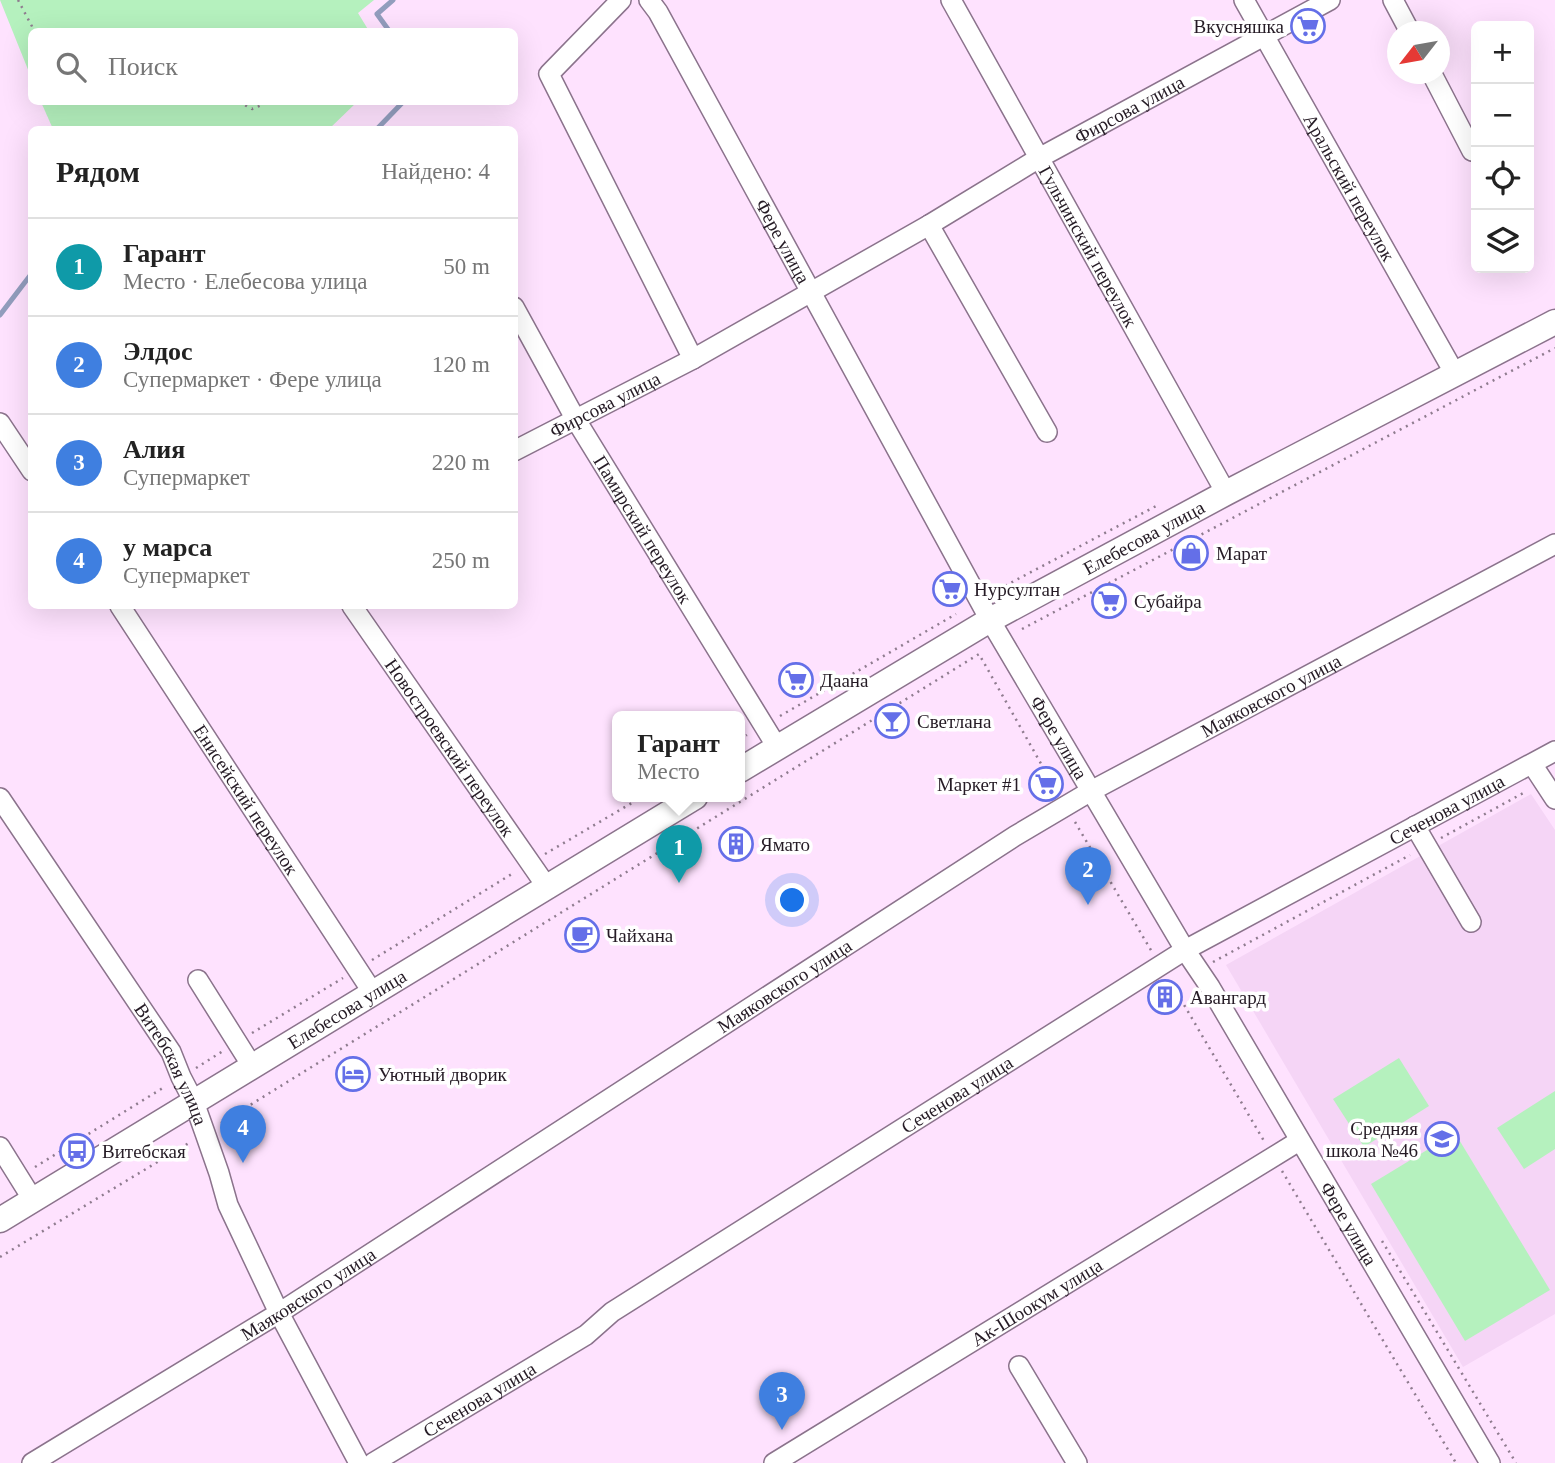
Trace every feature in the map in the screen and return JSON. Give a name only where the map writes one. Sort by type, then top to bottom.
[{"type":"main road","name":"Елебесова улица","points":[[745,766],[990,620],[1226,493],[1555,322]]},
{"type":"main road","name":"Елебесова улица","points":[[0,1220],[687,802]]},
{"type":"street","points":[[621,0],[549,74],[693,359]]},
{"type":"street","name":"Фере улица","points":[[649,0],[813,293],[990,620],[1490,1463]]},
{"type":"street","name":"Гульчинский переулок","points":[[951,0],[1226,493]]},
{"type":"street","name":"Аральский переулок","points":[[1244,0],[1455,374]]},
{"type":"street","name":"Фирсова улица","points":[[518,449],[693,359],[813,293],[1039,158],[1331,0]]},
{"type":"street","points":[[1393,0],[1404,21]]},
{"type":"street","points":[[1437,84],[1471,149]]},
{"type":"street","points":[[929,225],[1047,432]]},
{"type":"street","name":"Памирский переулок","points":[[518,314],[576,420],[777,747]]},
{"type":"street","points":[[0,423],[28,465]]},
{"type":"street","name":"Маяковского улица","points":[[32,1463],[279,1313],[1003,844],[1091,791],[1555,544]]},
{"type":"street","name":"Енисейский переулок","points":[[122,609],[373,993]]},
{"type":"street","name":"Новостроевский переулок","points":[[354,609],[547,887]]},
{"type":"street","name":"Сеченова улица","points":[[373,1463],[586,1335],[612,1312],[1185,950],[1555,751]]},
{"type":"street","points":[[1532,764],[1555,799]]},
{"type":"street","name":"Витебская улица","points":[[0,798],[171,1052],[194,1102],[228,1205],[279,1313],[359,1463]]},
{"type":"street","points":[[1415,826],[1471,922]]},
{"type":"street","points":[[198,980],[252,1066]]},
{"type":"street","name":"Ак-Шоокум улица","points":[[774,1463],[1299,1141]]},
{"type":"street","points":[[0,1147],[33,1200]]},
{"type":"street","points":[[1019,1366],[1077,1463]]},
{"type":"path","points":[[18,0],[33,28]]},
{"type":"path","points":[[1022,629],[1555,348]]},
{"type":"path","points":[[745,737],[956,614]]},
{"type":"path","points":[[745,798],[979,653],[1066,807],[1456,1463]]},
{"type":"path","points":[[1213,962],[1544,782]]},
{"type":"path","points":[[19,1177],[531,862],[633,802]]},
{"type":"path","points":[[0,1257],[739,802]]},
{"type":"shaded area","name":"Средняя школа №46","points":[[1531,794],[1555,830],[1555,1314],[1463,1367],[1226,965]]},
{"type":"green space","points":[[0,0],[374,0],[358,13],[367,28],[28,28],[28,70]]},
{"type":"green space","points":[[42,105],[354,105],[332,126],[52,126]]},
{"type":"green space","points":[[1399,1058],[1429,1106],[1364,1147],[1333,1099]]},
{"type":"green space","points":[[1555,1091],[1555,1149],[1524,1169],[1497,1128]]},
{"type":"green space","points":[[1455,1133],[1550,1290],[1465,1341],[1371,1184]]},
{"type":"waterway","points":[[387,28],[377,14],[393,0]]},
{"type":"waterway","points":[[380,126],[400,105]]},
{"type":"waterway","points":[[0,315],[28,278]]},
{"type":"place","name":"Вкусняшка","points":[[1308,26]]},
{"type":"place","name":"Марат","points":[[1191,553]]},
{"type":"place","name":"Нурсултан","points":[[950,589]]},
{"type":"place","name":"Субайра","points":[[1109,601]]},
{"type":"place","name":"Даана","points":[[796,680]]},
{"type":"place","name":"Светлана","points":[[892,721]]},
{"type":"place","name":"Маркет #1","points":[[1046,784]]},
{"type":"place","name":"Ямато","points":[[736,844]]},
{"type":"place","name":"Гарант","points":[[679,883]]},
{"type":"place","name":"Элдос","points":[[1088,905]]},
{"type":"place","name":"Чайхана","points":[[582,935]]},
{"type":"place","name":"Авангард","points":[[1165,997]]},
{"type":"place","name":"Уютный дворик","points":[[353,1074]]},
{"type":"place","name":"Средняя школа №46","points":[[1442,1139]]},
{"type":"place","name":"Витебская","points":[[77,1151]]},
{"type":"place","name":"у марса","points":[[243,1163]]},
{"type":"place","name":"Алия","points":[[782,1430]]}]
